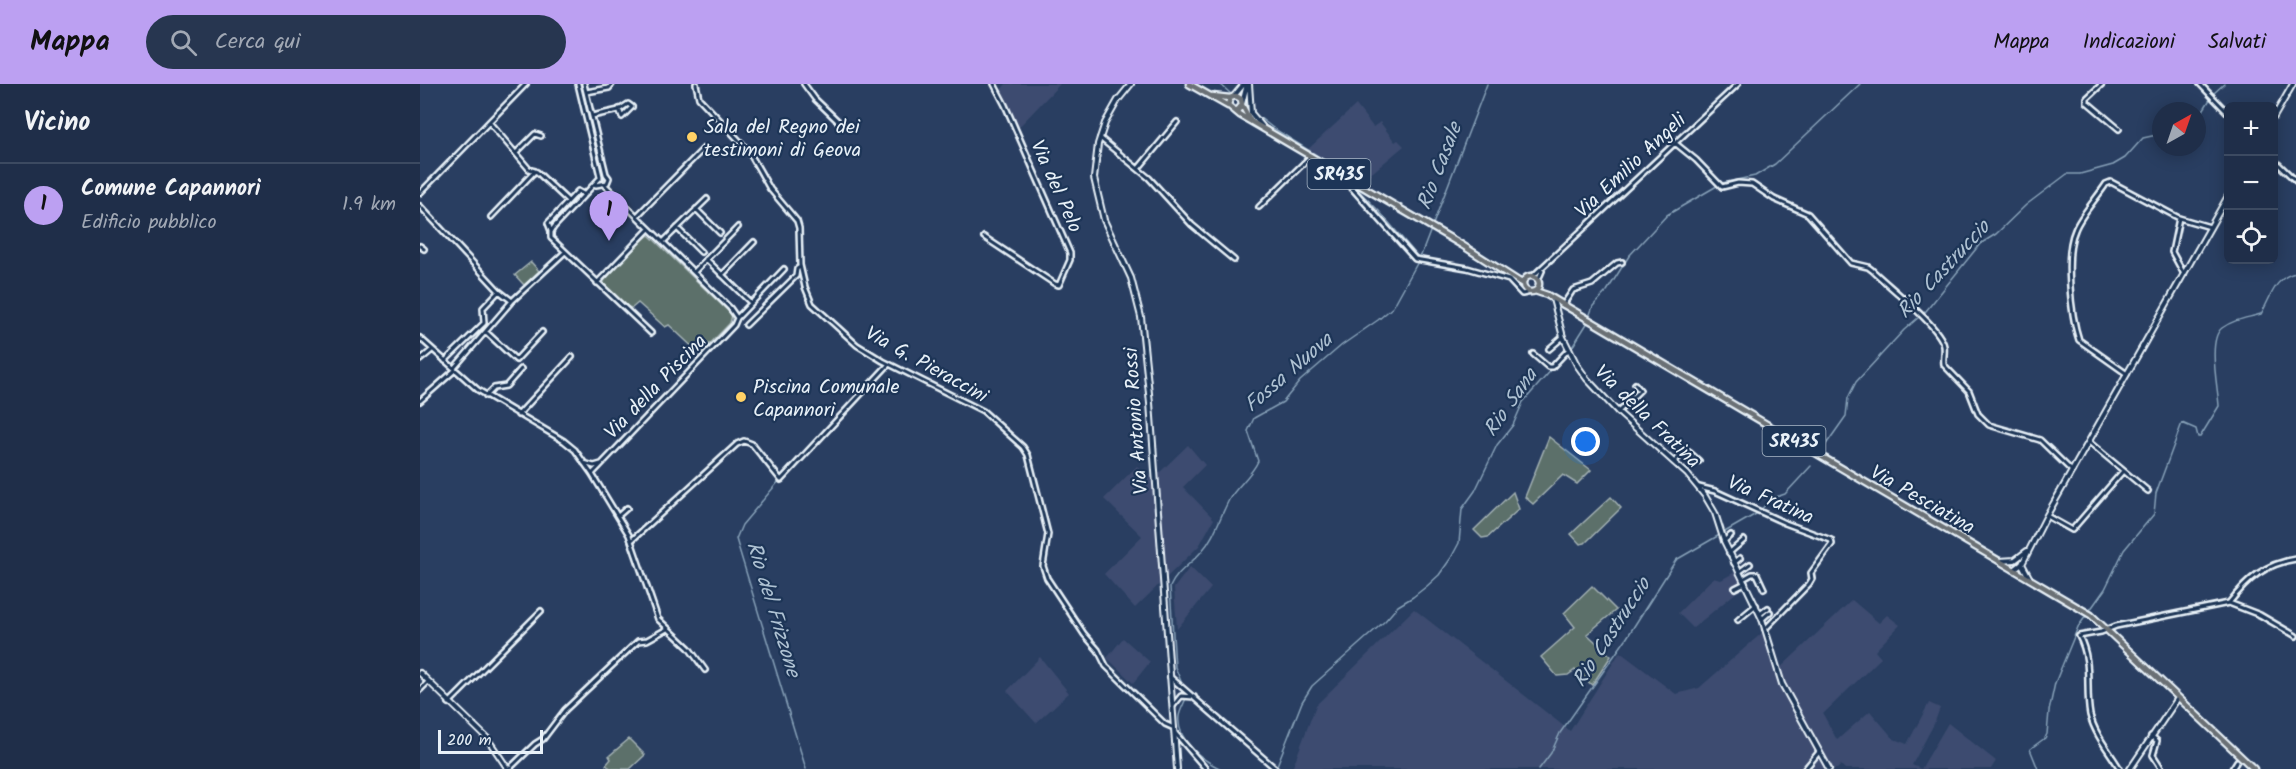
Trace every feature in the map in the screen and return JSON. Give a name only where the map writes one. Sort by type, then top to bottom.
[{"type":"main road","name":"Via Pesciatina","points":[[1189,84],[1515,277],[1533,291],[1553,299],[2088,612],[2109,629],[2254,769]]},
{"type":"main road","name":"Via Pesciatina","points":[[1209,95],[1232,97]]},
{"type":"main road","points":[[1242,105],[1240,109],[1231,108],[1232,97],[1241,99],[1251,122]]},
{"type":"main road","name":"Via Pesciatina","points":[[1524,283],[1537,280],[1547,296]]},
{"type":"main road","points":[[1533,291],[1537,280]]},
{"type":"street","points":[[420,193],[526,84]]},
{"type":"street","points":[[578,84],[603,183],[735,313],[737,318]]},
{"type":"street","points":[[584,84],[612,191]]},
{"type":"street","points":[[586,92],[609,88],[612,84]]},
{"type":"street","name":"Via G. Pieraccini","points":[[696,84],[699,98],[748,150],[770,189],[797,221],[800,267],[812,304],[857,345],[889,364],[983,411],[1023,447],[1028,455],[1048,534],[1043,566],[1047,578],[1084,634],[1098,650],[1106,666],[1174,731],[1206,769]]},
{"type":"street","points":[[804,84],[815,99],[840,124]]},
{"type":"street","name":"Via del Pelo","points":[[984,237],[1059,285],[1070,260],[1070,253],[994,84]]},
{"type":"street","points":[[1232,97],[1247,84]]},
{"type":"street","points":[[1242,105],[1247,84]]},
{"type":"street","points":[[1247,84],[1252,117],[1269,133]]},
{"type":"street","name":"Via Emilio Angeli","points":[[1537,280],[1543,269],[1738,84]]},
{"type":"street","points":[[2102,84],[2087,98],[2087,102],[2119,129]]},
{"type":"street","points":[[2200,84],[2224,108]]},
{"type":"street","points":[[2278,110],[2292,84]]},
{"type":"street","name":"Via Antonio Rossi","points":[[1131,85],[1113,109],[1100,138],[1094,170],[1098,200],[1134,287],[1144,337],[1177,769]]},
{"type":"street","points":[[592,116],[620,110],[628,104],[632,107],[622,117],[620,110]]},
{"type":"street","points":[[489,122],[530,169],[568,201]]},
{"type":"street","points":[[1138,170],[1177,122]]},
{"type":"street","points":[[516,153],[535,134],[541,136]]},
{"type":"street","points":[[1100,138],[1161,190],[1191,225],[1234,260]]},
{"type":"street","points":[[1674,143],[1696,160],[1720,185],[1752,184],[1774,199],[1808,214],[1851,263],[1872,270],[1920,314],[1944,345],[1944,365],[1969,391],[1983,420],[1989,425],[2040,440],[2072,472]]},
{"type":"street","points":[[637,216],[704,148]]},
{"type":"street","points":[[1259,207],[1310,157]]},
{"type":"street","points":[[2278,164],[2296,181]]},
{"type":"street","points":[[491,217],[535,171]]},
{"type":"street","points":[[551,232],[600,177],[606,174]]},
{"type":"street","points":[[1349,179],[1350,186],[1418,260],[1478,270],[1509,280],[1519,292],[1525,295],[1533,291]]},
{"type":"street","points":[[594,186],[609,181]]},
{"type":"street","points":[[2127,374],[2079,340],[2070,291],[2074,233],[2106,184],[2111,182],[2179,218],[2210,227]]},
{"type":"street","points":[[585,195],[578,191],[548,222],[551,238],[651,333]]},
{"type":"street","points":[[663,242],[707,199]]},
{"type":"street","points":[[2014,570],[2022,564],[2047,515],[2224,204]]},
{"type":"street","points":[[420,206],[499,291],[512,301]]},
{"type":"street","points":[[696,210],[720,233]]},
{"type":"street","points":[[2179,218],[2172,252],[2184,274]]},
{"type":"street","points":[[693,272],[738,227]]},
{"type":"street","points":[[677,228],[701,252]]},
{"type":"street","points":[[597,283],[649,229]]},
{"type":"street","points":[[722,275],[754,242]]},
{"type":"street","points":[[420,246],[424,249]]},
{"type":"street","points":[[420,401],[455,369],[512,301],[565,252]]},
{"type":"street","points":[[706,259],[751,303]]},
{"type":"street","points":[[1563,305],[1573,290],[1592,284],[1617,263],[1622,262]]},
{"type":"street","points":[[746,325],[796,276],[797,269],[800,267]]},
{"type":"street","name":"Via della Piscina","points":[[592,474],[734,326],[737,318],[783,269]]},
{"type":"street","points":[[1519,292],[1522,291],[1524,283]]},
{"type":"street","points":[[445,361],[484,323],[483,308],[499,291]]},
{"type":"street","name":"Via della Fratina","points":[[1553,299],[1563,337],[1587,379],[1618,412],[1699,487],[1715,513],[1729,553],[1760,614],[1782,684],[1829,769]]},
{"type":"street","points":[[485,332],[516,360],[542,332]]},
{"type":"street","points":[[1549,349],[1563,337]]},
{"type":"street","points":[[420,338],[486,396],[569,445],[592,474],[631,540],[656,614],[667,629],[689,648],[705,670]]},
{"type":"street","points":[[420,360],[432,350]]},
{"type":"street","points":[[1533,354],[1548,367],[1552,367],[1569,351]]},
{"type":"street","points":[[518,415],[572,357]]},
{"type":"street","points":[[631,540],[737,444],[744,441],[752,444],[779,479],[889,364]]},
{"type":"street","points":[[486,396],[494,388],[506,386],[521,369]]},
{"type":"street","points":[[1618,412],[1640,390],[1635,384]]},
{"type":"street","points":[[2088,442],[2148,491]]},
{"type":"street","points":[[1674,462],[1684,453],[1689,452],[1699,461]]},
{"type":"street","points":[[584,463],[594,466],[605,461]]},
{"type":"street","points":[[2047,515],[2072,530],[2123,471]]},
{"type":"street","name":"Via Fratina","points":[[1699,487],[1715,491],[1810,534],[1832,540],[1832,544],[1811,573],[1812,579],[1809,584],[1765,629]]},
{"type":"street","points":[[618,516],[627,508]]},
{"type":"street","points":[[1722,536],[1731,535]]},
{"type":"street","points":[[1729,553],[1744,540]]},
{"type":"street","points":[[1998,561],[2015,560],[2028,550]]},
{"type":"street","points":[[1734,563],[1740,558]]},
{"type":"street","points":[[2229,603],[2251,577],[2266,569],[2296,559]]},
{"type":"street","points":[[2014,570],[2015,560]]},
{"type":"street","points":[[1739,572],[1750,564]]},
{"type":"street","points":[[2022,564],[2031,580]]},
{"type":"street","points":[[1735,588],[1752,574],[1757,574],[1764,589]]},
{"type":"street","points":[[2120,769],[2090,716],[2086,653],[2079,636],[2229,603],[2260,615],[2296,636]]},
{"type":"street","points":[[1738,620],[1756,605]]},
{"type":"street","points":[[1760,614],[1768,608]]},
{"type":"street","points":[[449,703],[541,611]]},
{"type":"street","points":[[1762,620],[1770,612]]},
{"type":"street","points":[[420,673],[492,743],[508,769],[543,739],[573,702],[638,641],[647,640],[667,629]]},
{"type":"street","points":[[1169,676],[1276,769]]},
{"type":"street","points":[[420,690],[428,682]]},
{"type":"street","points":[[1170,693],[1181,688]]},
{"type":"street","points":[[1170,693],[1195,697]]},
{"type":"street","points":[[1172,708],[1182,696]]},
{"type":"street","points":[[2130,769],[2178,698]]},
{"type":"street","points":[[2151,736],[2157,741],[2153,755],[2162,769]]},
{"type":"street","points":[[1805,769],[1819,752]]},
{"type":"street","points":[[2232,769],[2237,761]]},
{"type":"shaded area","points":[[1006,84],[1060,84],[1017,129],[1000,91]]},
{"type":"shaded area","points":[[1356,105],[1373,127],[1380,122],[1395,142],[1398,140],[1404,146],[1360,183],[1306,151]]},
{"type":"shaded area","points":[[1188,445],[1205,465],[1183,487],[1214,519],[1199,546],[1135,608],[1104,574],[1142,536],[1104,499],[1137,466],[1149,476],[1159,473]]},
{"type":"shaded area","points":[[1190,567],[1211,588],[1177,629],[1174,588]]},
{"type":"shaded area","points":[[1735,572],[1743,587],[1693,628],[1678,613],[1713,578],[1721,580]]},
{"type":"shaded area","points":[[1852,600],[1879,623],[1887,615],[1900,625],[1875,651],[1881,658],[1823,714],[1837,740],[1870,711],[1894,739],[1907,744],[1929,703],[1940,708],[1912,765],[1921,769],[1845,769],[1841,765],[1837,769],[1292,769],[1316,705],[1414,609],[1570,731],[1620,652],[1676,694],[1699,688],[1763,632],[1776,672]]},
{"type":"shaded area","points":[[1123,638],[1150,662],[1133,683],[1107,658]]},
{"type":"shaded area","points":[[1040,657],[1069,693],[1036,723],[1007,691]]},
{"type":"shaded area","points":[[1948,723],[1996,761],[1991,769],[1921,769]]},
{"type":"green space","points":[[649,235],[732,315],[730,323],[700,354],[669,325],[665,327],[638,303],[632,308],[628,307],[604,285],[604,281]]},
{"type":"green space","points":[[531,262],[539,271],[524,285],[515,275]]},
{"type":"green space","points":[[1549,437],[1591,470],[1577,484],[1563,475],[1533,504],[1525,497]]},
{"type":"green space","points":[[1513,492],[1519,509],[1488,537],[1482,538],[1474,530]]},
{"type":"green space","points":[[1611,497],[1621,508],[1585,543],[1580,544],[1571,534]]},
{"type":"green space","points":[[1592,586],[1616,610],[1587,634],[1611,656],[1592,685],[1575,670],[1568,675],[1557,676],[1541,657],[1575,627],[1564,613]]},
{"type":"green space","points":[[629,739],[645,755],[630,769],[612,769],[606,765],[611,759],[609,756]]},
{"type":"waterway","points":[[1220,84],[1230,93]]},
{"type":"waterway","name":"Fossa Nuova","points":[[1183,686],[1175,667],[1170,587],[1180,572],[1206,546],[1230,498],[1258,461],[1248,431],[1254,418],[1283,402],[1300,381],[1342,345],[1393,307],[1420,258],[1487,84]]},
{"type":"waterway","name":"Rio Sana","points":[[1589,317],[1593,306],[1607,291],[1629,256],[1667,215],[1722,183],[1755,176],[1775,164],[1860,84]]},
{"type":"waterway","name":"Rio Castruccio","points":[[2206,106],[2214,93],[2224,84]]},
{"type":"waterway","points":[[1254,113],[1273,128],[1353,178]]},
{"type":"waterway","name":"Rio Castruccio","points":[[1820,453],[1846,416],[1848,398],[1856,382],[1904,330],[1926,311],[1980,244],[1996,234],[2026,205],[2067,174],[2080,174],[2113,165],[2125,158],[2143,138],[2152,136]]},
{"type":"waterway","points":[[1353,185],[1379,211],[1419,258]]},
{"type":"waterway","points":[[2038,769],[2030,749],[2047,734],[2055,683],[2078,627],[2105,589],[2124,550],[2154,514],[2156,493],[2182,423],[2196,429],[2200,437],[2219,406],[2214,353],[2218,334],[2222,328],[2231,323],[2261,314],[2278,284],[2289,275],[2296,273]]},
{"type":"waterway","name":"Rio Sana","points":[[1571,349],[1588,322]]},
{"type":"waterway","name":"Rio Sana","points":[[1559,362],[1568,352]]},
{"type":"waterway","name":"Rio Sana","points":[[1276,768],[1302,702],[1312,686],[1385,621],[1398,606],[1413,597],[1439,575],[1451,558],[1459,543],[1462,509],[1475,491],[1497,445],[1513,425],[1523,402],[1554,367]]},
{"type":"waterway","name":"Rio del Frizzone","points":[[782,477],[858,395]]},
{"type":"waterway","name":"Rio Castruccio","points":[[1539,769],[1551,753],[1560,733],[1626,639],[1676,560],[1756,514],[1773,498],[1785,494],[1811,466]]},
{"type":"waterway","name":"Rio del Frizzone","points":[[779,481],[742,525],[736,539],[806,769]]},
{"type":"waterway","name":"Fossa Nuova","points":[[1186,698],[1179,716],[1182,733],[1199,755],[1221,769]]},
{"type":"place","name":"Sala del Regno dei testimoni di Geova","points":[[692,137]]},
{"type":"place","name":"Comune Capannori","points":[[609,241]]},
{"type":"place","name":"Piscina Comunale Capannori","points":[[741,397]]},
{"type":"water label","name":"Rio Casale","points":[[1439,166]]}]
